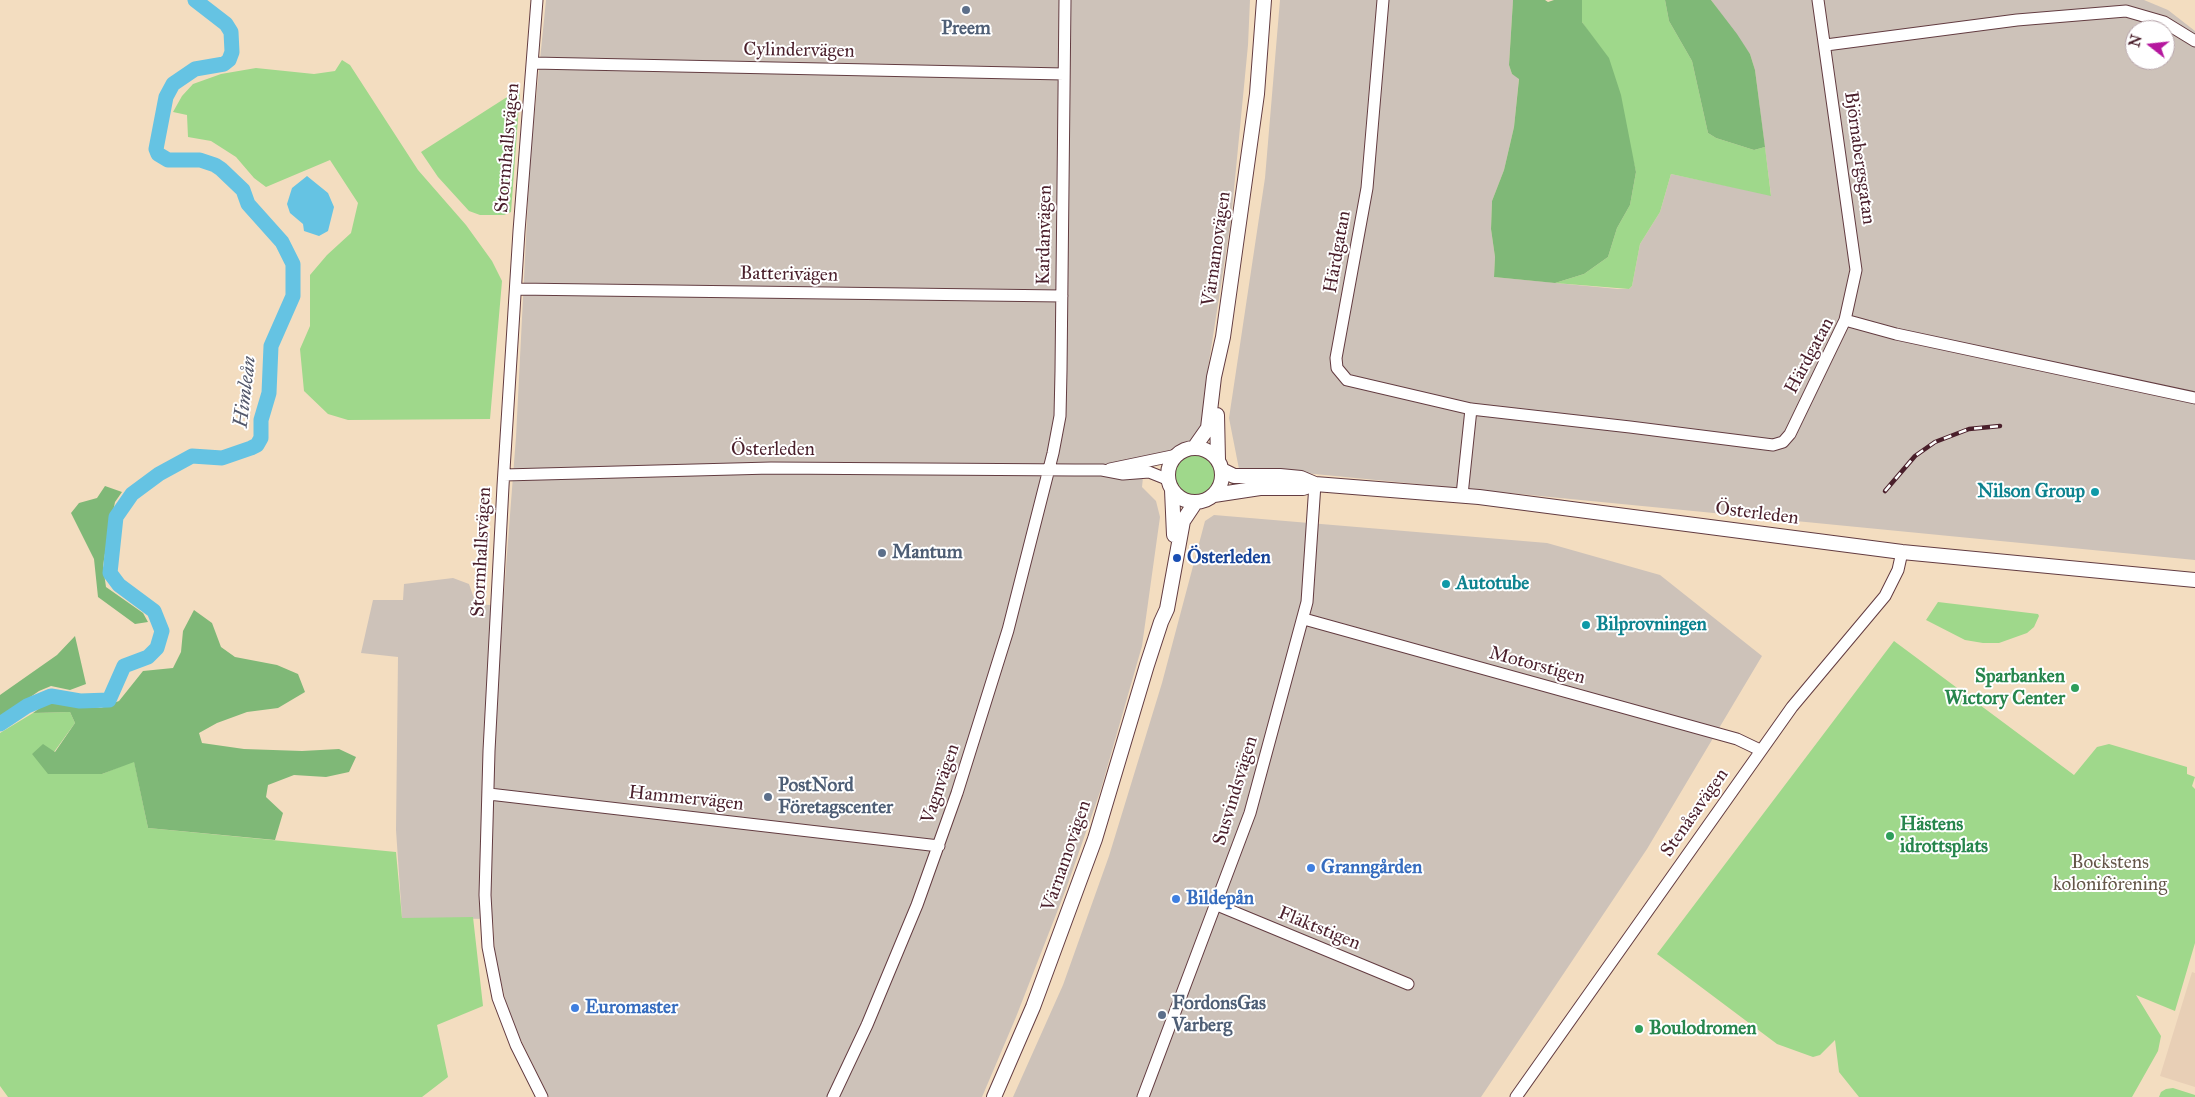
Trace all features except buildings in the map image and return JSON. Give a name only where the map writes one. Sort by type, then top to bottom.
[{"type":"main road","name":"Värnamovägen","points":[[1247,167],[1257,0]]},
{"type":"main road","name":"Värnamovägen","points":[[1214,495],[1221,484],[1217,417],[1224,337],[1257,94],[1264,0]]},
{"type":"main road","name":"Värnamovägen","points":[[1194,448],[1208,428],[1214,377],[1224,337]]},
{"type":"main road","points":[[1177,455],[1194,448],[1207,451],[1220,465]]},
{"type":"main road","name":"Värnamovägen","points":[[994,1097],[1033,1007],[1095,840],[1161,622],[1172,552],[1174,508],[1170,485],[1170,467],[1177,455]]},
{"type":"main road","name":"Österleden","points":[[1220,465],[1234,476],[1301,478],[1315,484],[1462,495],[1902,552],[2195,580]]},
{"type":"main road","name":"Österleden","points":[[1214,495],[1260,488],[1303,488],[1315,484]]},
{"type":"main road","points":[[1170,485],[1182,499],[1195,503],[1214,495]]},
{"type":"main road","name":"Värnamovägen","points":[[1161,622],[1167,609],[1183,521],[1195,503]]},
{"type":"street","name":"Stormhallsvägen","points":[[537,0],[504,475],[485,895],[489,956],[502,1011],[516,1045],[542,1097]]},
{"type":"street","name":"Kardanvägen","points":[[1048,470],[1060,416],[1065,0]]},
{"type":"street","name":"Härdgatan","points":[[1383,0],[1367,188],[1336,358],[1337,368],[1347,380],[1471,409],[1630,427],[1760,445],[1779,444],[1790,434],[1845,320],[1896,334],[2195,398]]},
{"type":"street","name":"Björnabergsgatan","points":[[1818,0],[1826,45],[1856,270],[1845,320]]},
{"type":"street","points":[[1826,45],[2101,6],[2150,17],[2181,31],[2195,41]]},
{"type":"street","name":"Cylindervägen","points":[[533,63],[1064,74]]},
{"type":"street","name":"Batterivägen","points":[[516,289],[1062,296]]},
{"type":"street","points":[[1462,495],[1471,409]]},
{"type":"street","name":"Österleden","points":[[504,475],[771,468],[1102,470],[1177,455]]},
{"type":"street","name":"Vagnvägen","points":[[833,1097],[867,1024],[939,846],[1008,630],[1048,470]]},
{"type":"street","name":"Österleden","points":[[1102,470],[1122,474],[1148,472],[1170,485]]},
{"type":"street","name":"Susvindsvägen","points":[[1143,1097],[1217,905],[1250,813],[1304,619],[1307,602],[1315,484]]},
{"type":"street","name":"Stenåsavägen","points":[[1516,1097],[1760,750],[1792,707],[1885,596],[1898,570],[1902,552]]},
{"type":"street","name":"Motorstigen","points":[[1304,619],[1736,739],[1760,750]]},
{"type":"street","name":"Hammervägen","points":[[489,794],[939,846]]},
{"type":"street","name":"Fläktstigen","points":[[1217,905],[1408,984]]},
{"type":"shaded area","points":[[546,0],[1250,0],[1248,45],[1231,220],[1207,375],[1203,427],[1195,440],[1172,452],[1145,459],[1142,487],[1156,501],[1160,517],[1142,646],[1101,789],[1066,889],[1016,1017],[982,1097],[549,1097],[518,1034],[506,1002],[495,956],[493,919],[402,918],[396,830],[398,657],[361,653],[373,600],[403,600],[404,584],[453,578],[469,584],[476,604],[503,606],[516,437],[530,159]]},
{"type":"shaded area","points":[[1280,0],[1513,0],[1509,65],[1512,74],[1519,78],[1514,127],[1504,170],[1492,201],[1491,229],[1495,257],[1494,277],[1618,289],[1629,289],[1632,286],[1640,244],[1660,212],[1671,174],[1771,195],[1755,70],[1750,54],[1711,0],[2144,0],[2168,10],[2195,31],[2195,560],[1294,472],[1239,469],[1229,418],[1265,178]]},
{"type":"shaded area","points":[[1214,515],[1547,543],[1660,575],[1762,656],[1647,849],[1481,1097],[1013,1097],[1063,985],[1109,856],[1162,683],[1205,521]]},
{"type":"shaded area","points":[[2192,972],[2195,973],[2195,1087],[2160,1076]]},
{"type":"green space","points":[[1513,0],[1545,0],[1548,2],[1554,0],[1582,0],[1582,22],[1609,58],[1621,95],[1636,172],[1630,205],[1617,228],[1608,257],[1584,274],[1555,283],[1494,277],[1495,257],[1491,229],[1492,201],[1504,170],[1514,127],[1519,79],[1512,74],[1509,65]]},
{"type":"green space","points":[[1582,0],[1665,0],[1669,21],[1692,61],[1708,133],[1716,138],[1754,150],[1765,147],[1771,196],[1671,174],[1660,212],[1640,244],[1632,286],[1629,289],[1555,283],[1584,274],[1608,257],[1617,228],[1630,205],[1636,172],[1627,134],[1594,40],[1582,22]]},
{"type":"green space","points":[[1665,0],[1711,0],[1737,34],[1750,54],[1755,70],[1765,147],[1754,150],[1716,138],[1708,133],[1692,61],[1669,21]]},
{"type":"green space","points":[[342,60],[350,65],[418,170],[466,225],[492,261],[502,281],[490,419],[348,420],[328,414],[304,391],[300,349],[310,326],[310,275],[327,255],[351,233],[358,203],[330,160],[266,187],[254,178],[236,157],[211,141],[188,137],[187,115],[173,112],[182,96],[193,84],[221,74],[256,68],[314,74],[335,71]]},
{"type":"green space","points":[[518,90],[520,92],[511,212],[504,215],[480,215],[469,211],[438,177],[421,152]]},
{"type":"green space","points":[[1192,453],[1200,453],[1212,459],[1218,475],[1212,491],[1200,497],[1192,497],[1180,491],[1174,479],[1174,471],[1180,459]]},
{"type":"green space","points":[[105,486],[122,492],[115,502],[107,541],[103,566],[106,587],[143,613],[148,622],[135,624],[98,597],[94,559],[71,513],[79,503],[97,498]]},
{"type":"green space","points":[[1938,602],[2038,614],[2039,616],[2034,627],[2027,633],[1999,643],[1983,643],[1965,640],[1926,620]]},
{"type":"green space","points":[[194,610],[212,623],[221,647],[235,657],[277,665],[298,674],[305,692],[278,708],[247,712],[217,723],[199,733],[202,743],[244,749],[302,751],[339,749],[356,757],[349,772],[326,777],[294,775],[268,785],[266,797],[283,813],[275,840],[148,828],[134,762],[102,774],[48,774],[32,754],[43,744],[55,752],[75,723],[70,712],[33,713],[48,702],[101,708],[119,701],[143,671],[173,668],[181,652],[183,631]]},
{"type":"green space","points":[[75,636],[86,684],[70,690],[51,686],[39,691],[0,718],[0,695],[57,655]]},
{"type":"green space","name":"Hästens idrottsplats","points":[[1894,641],[2074,775],[2097,747],[2109,744],[2187,767],[2187,774],[2195,777],[2192,786],[2195,789],[2195,943],[2175,1011],[2136,995],[2161,1036],[2158,1051],[2132,1097],[1859,1097],[1839,1072],[1835,1040],[1820,1055],[1813,1057],[1777,1044],[1657,954]]},
{"type":"green space","points":[[70,712],[75,723],[54,752],[32,754],[102,774],[134,761],[148,828],[396,852],[402,918],[473,917],[483,1006],[437,1025],[448,1077],[422,1097],[8,1097],[0,1086],[0,733],[33,713]]},
{"type":"green space","points":[[2173,1088],[2195,1095],[2195,1097],[2159,1097],[2161,1092]]},
{"type":"water","points":[[307,176],[328,193],[334,207],[328,231],[319,236],[304,231],[303,224],[290,213],[287,204],[292,188]]},
{"type":"waterway","name":"Himleån","points":[[0,724],[27,706],[51,696],[80,701],[109,700],[124,666],[148,657],[157,648],[162,631],[154,611],[119,585],[110,573],[116,517],[132,494],[159,474],[192,456],[222,458],[257,445],[261,438],[261,420],[269,393],[271,346],[293,296],[293,264],[282,242],[248,204],[243,190],[221,169],[200,160],[168,160],[158,154],[156,149],[166,97],[173,84],[195,69],[224,64],[229,60],[232,52],[231,32],[226,24],[195,0]]},
{"type":"railway","points":[[1885,491],[1915,456],[1935,442],[1969,429],[2000,426]]},
{"type":"place","name":"Preem","points":[[966,10]]},
{"type":"place","name":"Nilson Group","points":[[2095,492]]},
{"type":"place","name":"Mantum","points":[[882,553]]},
{"type":"place","name":"Österleden","points":[[1177,558]]},
{"type":"place","name":"Autotube","points":[[1446,584]]},
{"type":"place","name":"Bilprovningen","points":[[1586,625]]},
{"type":"place","name":"Sparbanken Wictory Center","points":[[2075,688]]},
{"type":"place","name":"PostNord Företagscenter","points":[[768,797]]},
{"type":"place","name":"Hästens idrottsplats","points":[[1890,836]]},
{"type":"place","name":"Granngården","points":[[1311,868]]},
{"type":"place","name":"Bildepån","points":[[1176,899]]},
{"type":"place","name":"Euromaster","points":[[575,1008]]},
{"type":"place","name":"FordonsGas Varberg","points":[[1162,1015]]},
{"type":"place","name":"Boulodromen","points":[[1639,1029]]},
{"type":"park label","name":"Bockstens koloniförening","points":[[2110,874]]}]
